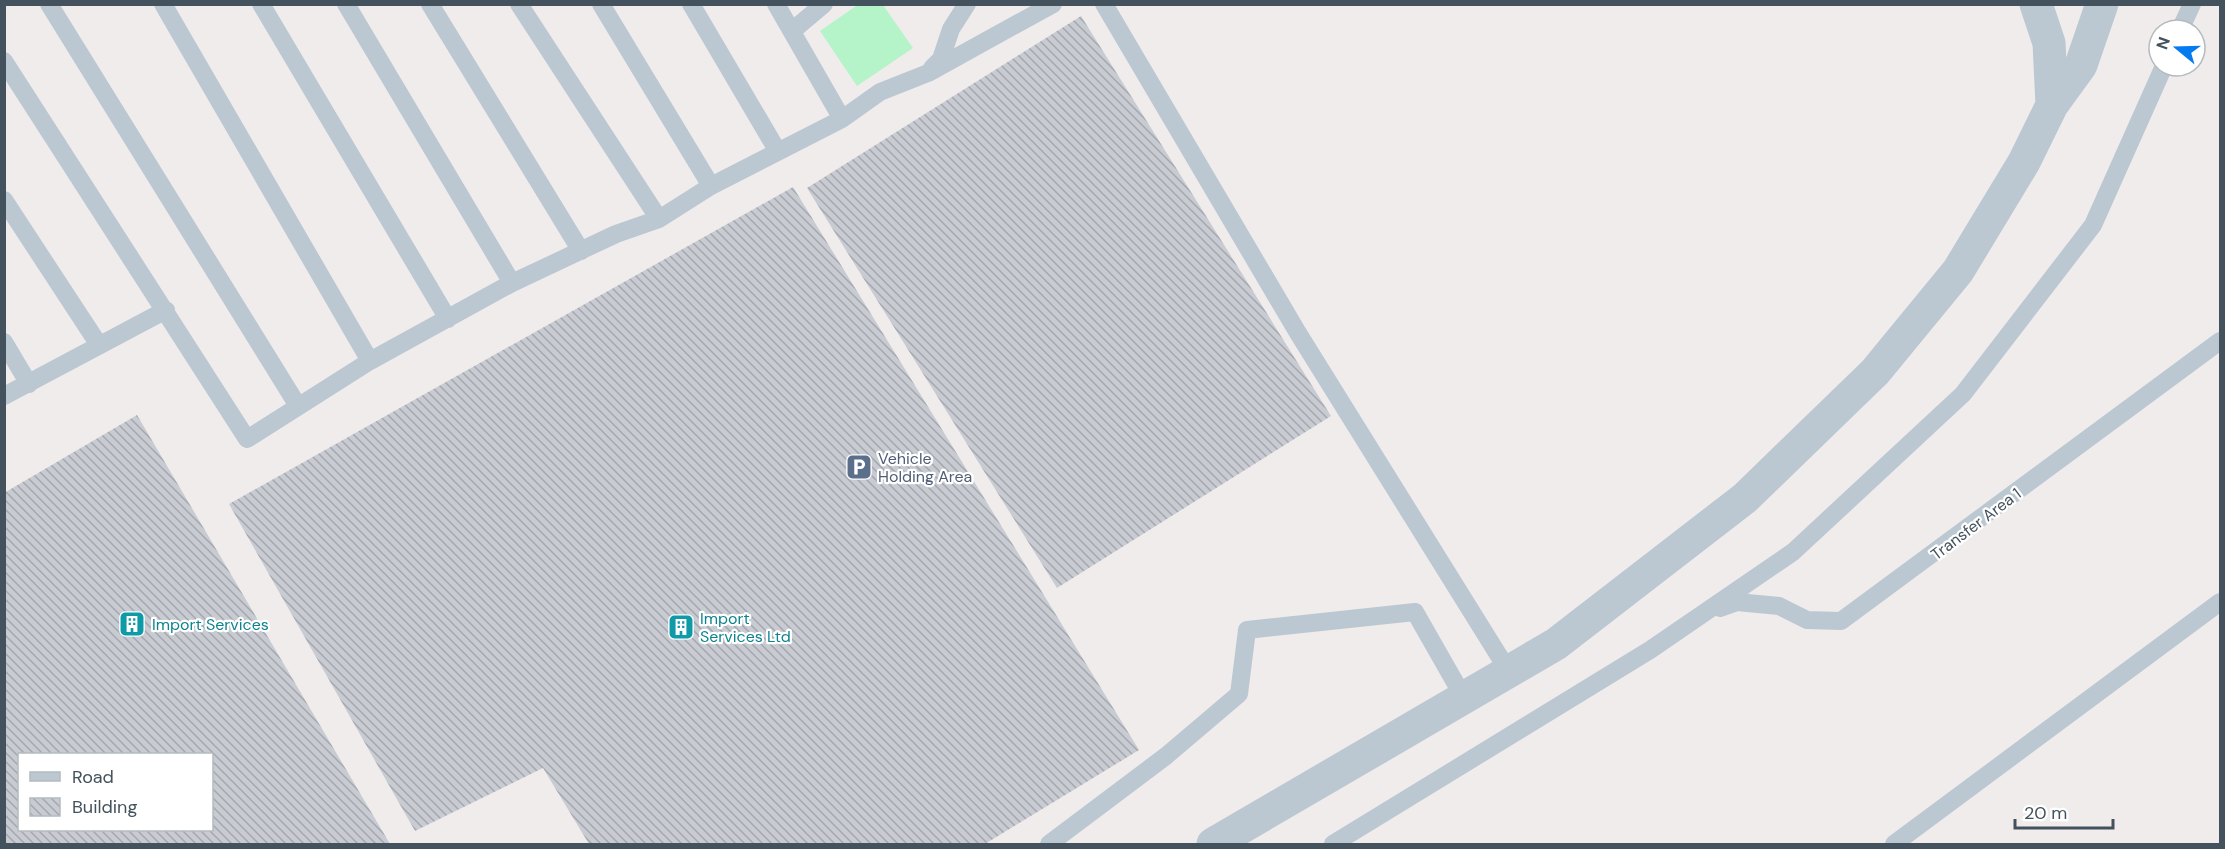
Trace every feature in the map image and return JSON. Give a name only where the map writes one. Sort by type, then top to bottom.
[{"type":"street","points":[[2036,4],[2049,44],[2052,105]]},
{"type":"street","points":[[1213,844],[1556,644],[1745,498],[1875,372],[1958,271],[2025,162],[2052,105],[2081,65],[2102,4]]},
{"type":"lane","points":[[49,4],[298,406]]},
{"type":"lane","points":[[163,4],[370,361]]},
{"type":"lane","points":[[261,4],[448,319]]},
{"type":"lane","points":[[346,4],[512,283]]},
{"type":"lane","points":[[430,4],[581,251]]},
{"type":"lane","points":[[519,4],[659,219]]},
{"type":"lane","points":[[601,4],[711,186]]},
{"type":"lane","points":[[691,4],[777,150]]},
{"type":"lane","points":[[776,4],[842,119]]},
{"type":"lane","points":[[792,31],[824,4]]},
{"type":"lane","points":[[928,73],[941,59],[951,29],[967,4]]},
{"type":"lane","points":[[4,61],[247,439],[370,361],[512,283],[616,234],[659,219],[711,186],[777,150],[842,119],[879,92],[928,73],[1053,4]]},
{"type":"lane","points":[[1104,4],[1298,333],[1509,672]]},
{"type":"lane","points":[[2186,18],[2192,4]]},
{"type":"lane","points":[[1333,844],[1650,650],[1793,552],[1964,394],[2093,225],[2159,78]]},
{"type":"lane","points":[[4,200],[99,345]]},
{"type":"lane","points":[[4,396],[166,310]]},
{"type":"lane","name":"Transfer Area 1","points":[[1707,612],[1737,603],[1779,606],[1807,620],[1841,621],[2220,341]]},
{"type":"lane","points":[[4,342],[29,384]]},
{"type":"lane","points":[[1894,844],[2220,602]]},
{"type":"lane","points":[[1049,844],[1166,756],[1239,694],[1247,630],[1415,612],[1464,698]]},
{"type":"green space","points":[[859,4],[883,5],[913,48],[857,86],[820,31]]},
{"type":"building","points":[[1081,16],[1331,416],[1057,588],[807,188]]},
{"type":"building","name":"Import Services Ltd","points":[[793,187],[1139,750],[985,844],[589,844],[543,768],[415,831],[229,504]]},
{"type":"building","name":"Import Services","points":[[137,415],[390,844],[4,844],[4,493]]},
{"type":"place","name":"Vehicle Holding Area","points":[[859,467]]},
{"type":"place","name":"Import Services","points":[[132,624]]},
{"type":"place","name":"Import Services Ltd","points":[[681,627]]}]
